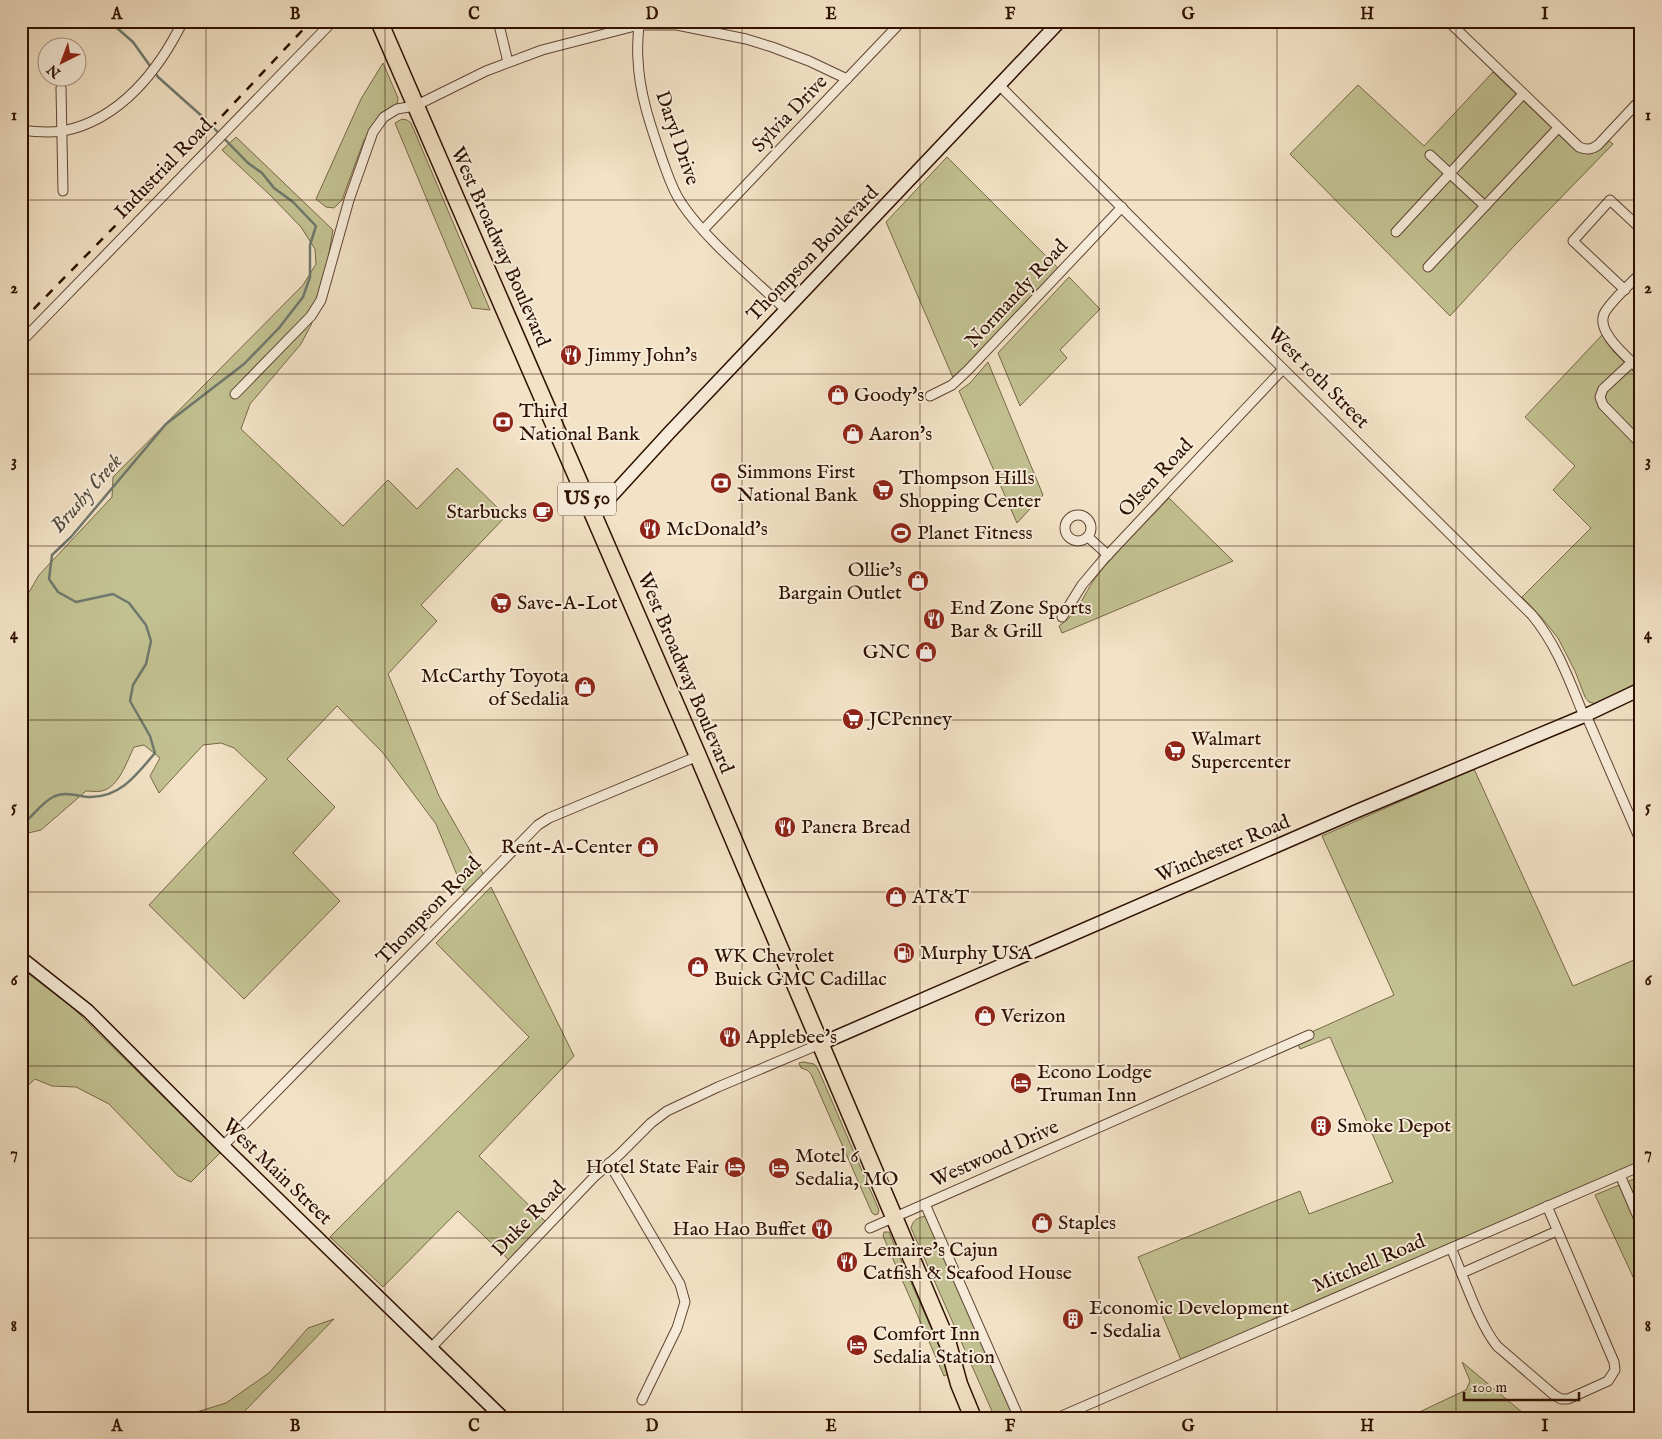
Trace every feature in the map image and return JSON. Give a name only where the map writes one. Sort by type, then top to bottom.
[{"type":"highway","name":"West Broadway Boulevard","points":[[379,21],[698,756],[948,1344],[969,1379],[985,1418]]},
{"type":"highway","name":"West Broadway Boulevard","points":[[948,1344],[959,1384],[973,1418]]},
{"type":"main road","name":"Thompson Boulevard","points":[[594,515],[669,432],[1060,21]]},
{"type":"main road","name":"Winchester Road","points":[[820,1044],[1357,811],[1585,715],[1641,689]]},
{"type":"main road","name":"West Main Street","points":[[21,958],[88,1011],[223,1146],[503,1418]]},
{"type":"street","points":[[21,130],[40,132],[62,131],[85,124],[104,115],[137,89],[148,77],[173,41],[183,21]]},
{"type":"street","name":"Industrial Road","points":[[21,342],[333,21]]},
{"type":"street","points":[[498,21],[508,62]]},
{"type":"street","name":"Sylvia Drive","points":[[703,230],[902,21]]},
{"type":"street","points":[[1448,21],[1558,128],[1575,144],[1584,149],[1592,149],[1598,145],[1641,99]]},
{"type":"street","points":[[235,394],[310,316],[320,300],[349,200],[373,132],[384,117],[397,109],[415,106],[486,71],[542,50],[639,24],[677,25],[746,39],[810,61],[847,79]]},
{"type":"street","name":"Daryl Drive","points":[[639,24],[638,59],[642,91],[669,181],[681,203],[703,230],[786,310]]},
{"type":"street","name":"West 10th Street","points":[[999,85],[1532,615],[1543,628],[1559,655],[1641,842]]},
{"type":"street","points":[[60,88],[63,191]]},
{"type":"street","points":[[1396,232],[1523,94]]},
{"type":"street","points":[[1428,267],[1558,128]]},
{"type":"street","points":[[1430,155],[1485,206]]},
{"type":"street","points":[[1625,290],[1573,241],[1610,200],[1641,229]]},
{"type":"street","name":"Normandy Road","points":[[930,396],[952,385],[968,370],[1122,207]]},
{"type":"street","points":[[1641,273],[1607,309],[1603,321],[1606,334],[1641,370]]},
{"type":"street","points":[[1632,362],[1603,389],[1600,397],[1603,405],[1641,444]]},
{"type":"street","name":"Olsen Road","points":[[1062,617],[1082,585],[1108,555],[1283,368]]},
{"type":"street","points":[[1088,537],[1108,555]]},
{"type":"street","name":"Thompson Road","points":[[223,1146],[538,825],[548,818],[698,756]]},
{"type":"street","name":"Westwood Drive","points":[[870,1228],[1310,1034]]},
{"type":"street","name":"Duke Road","points":[[431,1348],[595,1176],[666,1111],[820,1044]]},
{"type":"street","points":[[609,1163],[680,1284],[685,1302],[677,1328],[642,1400]]},
{"type":"street","name":"Mitchell Road","points":[[1057,1418],[1641,1166]]},
{"type":"street","points":[[1620,1175],[1641,1224]]},
{"type":"street","points":[[925,1204],[1019,1418]]},
{"type":"street","points":[[1451,1248],[1485,1327],[1497,1346],[1554,1395],[1561,1399],[1568,1399],[1608,1381],[1615,1370],[1614,1362],[1547,1206]]},
{"type":"street","points":[[1462,1273],[1557,1230]]},
{"type":"shaded area","points":[[383,63],[398,98],[397,106],[374,126],[364,140],[342,200],[334,208],[326,207],[316,199],[361,99]]},
{"type":"shaded area","points":[[1493,72],[1573,148],[1592,152],[1609,141],[1613,144],[1515,245],[1450,316],[1290,154],[1358,85],[1424,146]]},
{"type":"shaded area","points":[[402,119],[411,123],[490,310],[472,308],[395,123]]},
{"type":"shaded area","points":[[236,137],[333,230],[323,288],[311,325],[301,344],[250,404],[241,429],[343,526],[388,480],[417,509],[457,468],[506,516],[421,605],[437,621],[388,674],[439,796],[484,875],[464,892],[436,824],[383,753],[337,706],[287,759],[335,807],[293,853],[340,901],[244,999],[149,905],[267,779],[234,748],[221,743],[203,745],[159,793],[150,776],[160,758],[144,745],[134,747],[122,773],[108,789],[86,791],[41,830],[24,834],[21,838],[21,606],[39,575],[112,497],[113,477],[303,285],[316,264],[315,249],[301,227],[222,150]]},
{"type":"shaded area","points":[[947,157],[1061,271],[954,380],[886,222]]},
{"type":"shaded area","points":[[1069,277],[1100,309],[1060,350],[1067,358],[1020,406],[998,353]]},
{"type":"shaded area","points":[[1602,335],[1614,352],[1641,379],[1641,684],[1596,704],[1589,702],[1585,697],[1575,671],[1558,638],[1522,597],[1591,528],[1553,490],[1575,466],[1525,417]]},
{"type":"shaded area","points":[[988,362],[1043,495],[1017,523],[959,391],[970,383]]},
{"type":"shaded area","points":[[1169,498],[1233,561],[1062,633],[1059,626],[1076,610],[1096,577]]},
{"type":"shaded area","points":[[1474,769],[1573,986],[1641,957],[1641,1161],[1181,1360],[1138,1257],[1300,1191],[1309,1214],[1393,1182],[1330,1037],[1300,1049],[1296,1039],[1394,995],[1322,836]]},
{"type":"shaded area","points":[[491,887],[574,1056],[479,1156],[547,1223],[510,1261],[458,1211],[383,1287],[330,1237],[529,1037],[436,943]]},
{"type":"shaded area","points":[[21,968],[73,1008],[220,1153],[191,1182],[178,1176],[109,1104],[76,1087],[52,1086],[35,1079],[21,1092]]},
{"type":"shaded area","points":[[799,1063],[814,1064],[818,1069],[879,1210],[878,1214],[872,1213],[811,1074],[801,1068]]},
{"type":"shaded area","points":[[1641,1176],[1641,1294],[1595,1195]]},
{"type":"shaded area","points":[[925,1216],[931,1222],[1015,1418],[995,1418],[911,1228],[916,1220]]},
{"type":"shaded area","points":[[884,1232],[889,1232],[951,1373],[944,1376],[883,1236]]},
{"type":"shaded area","points":[[334,1319],[238,1418],[177,1418],[226,1403],[269,1373],[308,1328]]},
{"type":"shaded area","points":[[1462,1362],[1529,1418],[1414,1418],[1413,1415],[1466,1390],[1470,1381]]},
{"type":"waterway","name":"Brushy Creek","points":[[21,825],[45,803],[58,795],[102,796],[120,789],[135,776],[155,753],[150,736],[130,701],[133,685],[146,664],[151,641],[146,625],[129,603],[113,594],[76,602],[58,592],[49,579],[52,555],[71,537],[166,424],[244,364],[279,328],[303,297],[310,277],[310,245],[316,226],[293,202],[274,188],[262,173],[248,163],[204,118],[158,77],[133,42],[109,21]]},
{"type":"railway","points":[[21,322],[207,132],[311,21]]},
{"type":"place","name":"Jimmy John's","points":[[571,355]]},
{"type":"place","name":"Goody's","points":[[838,395]]},
{"type":"place","name":"Third National Bank","points":[[503,422]]},
{"type":"place","name":"Aaron's","points":[[853,434]]},
{"type":"place","name":"Simmons First National Bank","points":[[721,483]]},
{"type":"place","name":"Thompson Hills Shopping Center","points":[[883,490]]},
{"type":"place","name":"Starbucks","points":[[543,512]]},
{"type":"place","name":"McDonald's","points":[[650,529]]},
{"type":"place","name":"Planet Fitness","points":[[901,533]]},
{"type":"place","name":"Ollie's Bargain Outlet","points":[[918,581]]},
{"type":"place","name":"Save-A-Lot","points":[[501,603]]},
{"type":"place","name":"End Zone Sports Bar & Grill","points":[[934,619]]},
{"type":"place","name":"GNC","points":[[926,652]]},
{"type":"place","name":"McCarthy Toyota of Sedalia","points":[[585,687]]},
{"type":"place","name":"JCPenney","points":[[853,719]]},
{"type":"place","name":"Walmart Supercenter","points":[[1175,751]]},
{"type":"place","name":"Panera Bread","points":[[785,827]]},
{"type":"place","name":"Rent-A-Center","points":[[648,847]]},
{"type":"place","name":"AT&T","points":[[896,897]]},
{"type":"place","name":"Murphy USA","points":[[904,953]]},
{"type":"place","name":"WK Chevrolet Buick GMC Cadillac","points":[[698,967]]},
{"type":"place","name":"Verizon","points":[[985,1016]]},
{"type":"place","name":"Applebee's","points":[[730,1037]]},
{"type":"place","name":"Econo Lodge Truman Inn","points":[[1021,1083]]},
{"type":"place","name":"Smoke Depot","points":[[1321,1126]]},
{"type":"place","name":"Hotel State Fair","points":[[735,1167]]},
{"type":"place","name":"Motel 6 Sedalia, MO","points":[[779,1168]]},
{"type":"place","name":"Staples","points":[[1042,1223]]},
{"type":"place","name":"Hao Hao Buffet","points":[[822,1229]]},
{"type":"place","name":"Lemaire's Cajun Catfish & Seafood House","points":[[847,1262]]},
{"type":"place","name":"Economic Development - Sedalia","points":[[1073,1319]]},
{"type":"place","name":"Comfort Inn Sedalia Station","points":[[857,1345]]}]
